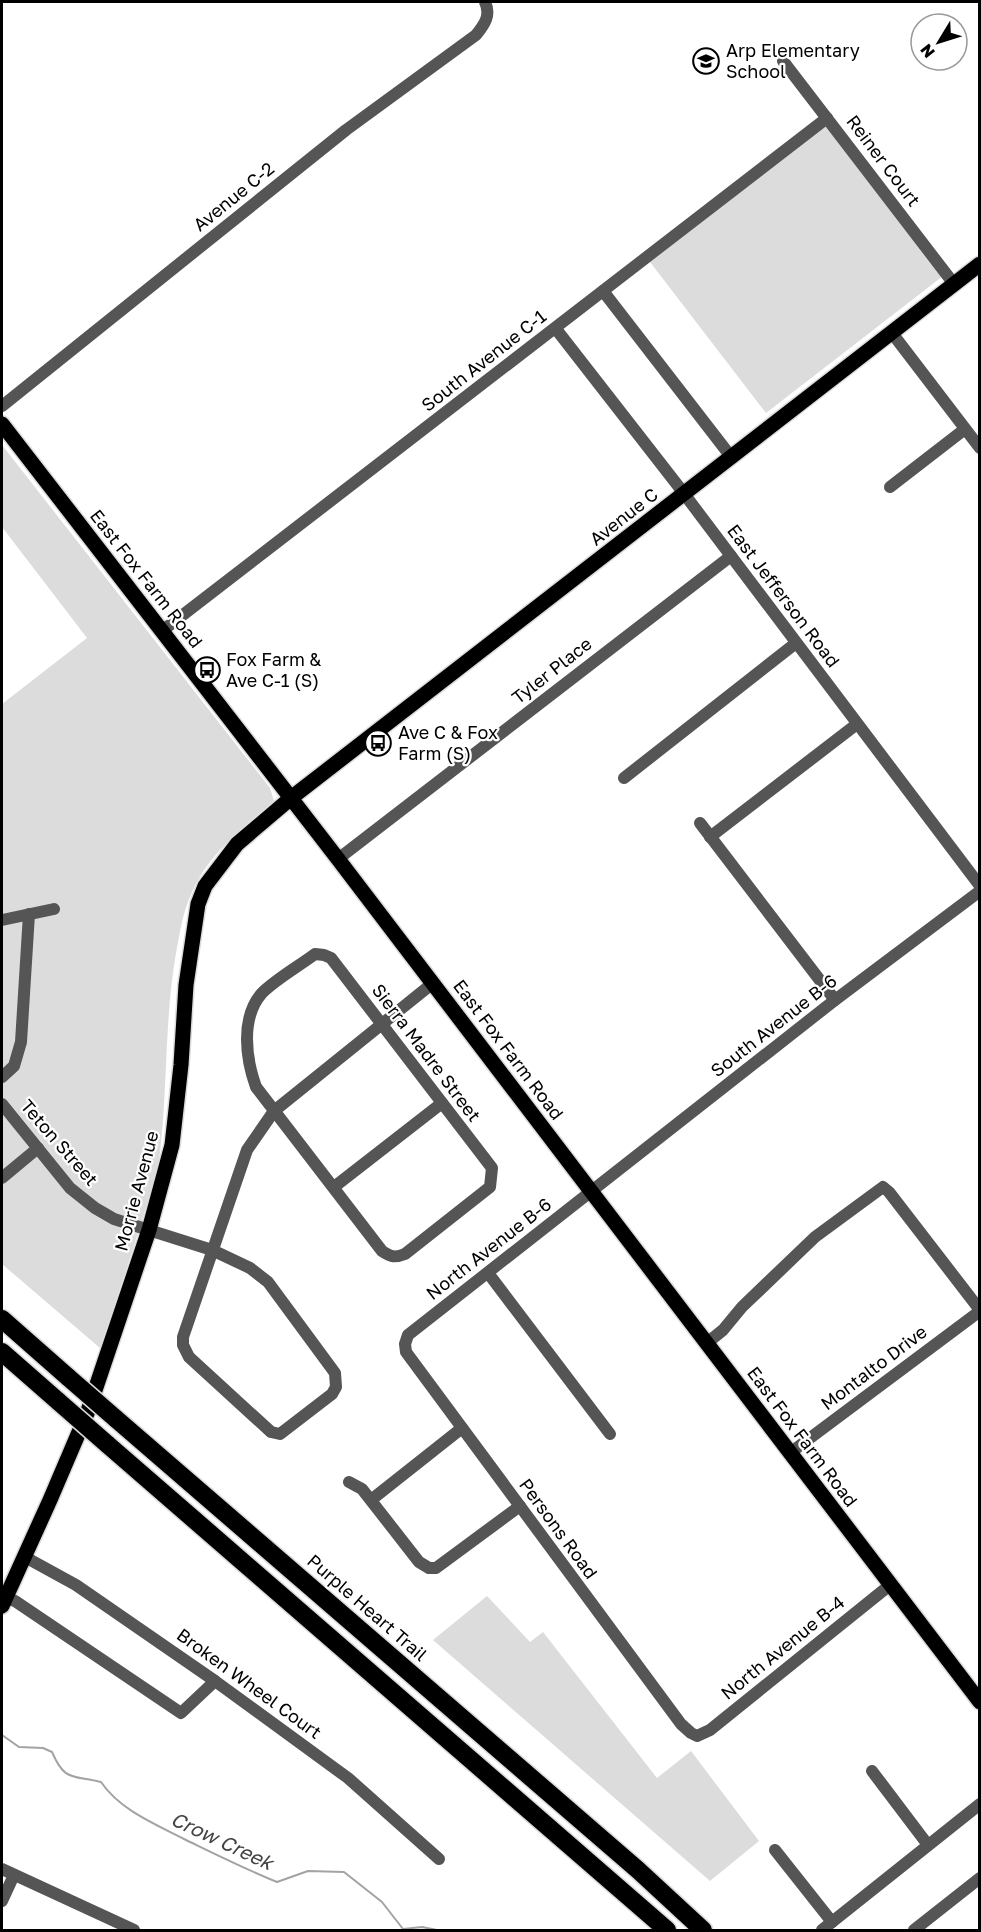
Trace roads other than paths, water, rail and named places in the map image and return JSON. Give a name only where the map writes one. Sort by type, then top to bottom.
[{"type":"highway","name":"Purple Heart Trail","points":[[2,1319],[638,1870],[699,1927]]},
{"type":"highway","points":[[2,1352],[667,1930]]},
{"type":"highway","points":[[577,1854],[656,1930]]},
{"type":"main road","name":"Avenue C","points":[[291,798],[980,264]]},
{"type":"main road","name":"East Fox Farm Road","points":[[2,424],[433,983],[980,1702]]},
{"type":"main road","name":"Morrie Avenue","points":[[3,1602],[25,1557],[88,1411],[149,1230],[172,1145],[181,1065],[186,985],[198,904],[205,885],[237,844],[291,798]]},
{"type":"street","name":"Avenue C-2","points":[[2,406],[346,130],[465,44],[483,27],[488,16],[485,2]]},
{"type":"street","name":"Reiner Court","points":[[783,61],[954,284]]},
{"type":"street","name":"South Avenue C-1","points":[[162,631],[827,118]]},
{"type":"street","points":[[603,291],[732,458]]},
{"type":"street","name":"East Jefferson Road","points":[[556,329],[980,886]]},
{"type":"street","points":[[892,333],[980,448]]},
{"type":"street","points":[[890,487],[965,429]]},
{"type":"street","name":"Tyler Place","points":[[338,859],[731,556]]},
{"type":"street","points":[[624,778],[796,643]]},
{"type":"street","points":[[710,837],[857,723]]},
{"type":"street","points":[[700,823],[835,1000]]},
{"type":"street","name":"South Avenue B-6","points":[[591,1191],[835,1000],[980,891]]},
{"type":"street","points":[[2,920],[54,909]]},
{"type":"street","points":[[2,1077],[14,1066],[21,1042],[29,914]]},
{"type":"street","name":"Sierra Madre Street","points":[[274,1110],[256,1087],[251,1074],[246,1050],[252,1010],[263,993],[315,954],[324,955],[331,958],[492,1168],[490,1187],[405,1254],[390,1257],[382,1251],[334,1187]]},
{"type":"street","points":[[212,1250],[247,1150],[274,1110],[433,983]]},
{"type":"street","points":[[274,1110],[334,1187],[442,1103]]},
{"type":"street","name":"Teton Street","points":[[2,1104],[81,1198],[114,1219],[212,1250],[250,1268],[268,1282],[335,1373],[336,1387],[332,1395],[280,1434],[271,1432],[189,1357],[183,1345],[183,1337],[212,1250]]},
{"type":"street","points":[[2,1178],[38,1148]]},
{"type":"street","points":[[707,1343],[723,1330],[742,1307],[815,1237],[883,1187],[890,1192],[980,1311]]},
{"type":"street","name":"North Avenue B-6","points":[[408,1335],[591,1191]]},
{"type":"street","points":[[488,1273],[610,1434]]},
{"type":"street","name":"Montalto Drive","points":[[790,1453],[980,1311]]},
{"type":"street","name":"Persons Road","points":[[408,1335],[405,1344],[406,1352],[681,1724],[697,1736]]},
{"type":"street","points":[[371,1500],[462,1428]]},
{"type":"street","points":[[348,1482],[362,1489],[419,1562],[429,1568],[436,1568],[520,1506]]},
{"type":"street","name":"Broken Wheel Court","points":[[25,1557],[76,1584],[348,1778],[439,1859]]},
{"type":"street","name":"North Avenue B-4","points":[[697,1736],[710,1730],[890,1585]]},
{"type":"street","points":[[3,1602],[15,1601],[182,1713],[215,1681]]},
{"type":"street","points":[[872,1771],[928,1845]]},
{"type":"street","points":[[775,1850],[827,1927],[980,1804]]},
{"type":"street","points":[[2,1869],[127,1929]]},
{"type":"street","points":[[2,1900],[14,1875]]},
{"type":"street","points":[[914,1930],[980,1878]]},
{"type":"waterway","name":"Crow Creek","points":[[2,1735],[19,1747],[43,1748],[52,1752],[61,1768],[70,1776],[101,1782],[118,1801],[139,1815],[253,1872],[277,1882],[308,1871],[344,1872],[382,1902],[403,1929],[422,1927],[437,1930]]},
{"type":"place","name":"Arp Elementary School","points":[[706,61]]},
{"type":"place","name":"Fox Farm & Ave C-1 (S)","points":[[207,670]]},
{"type":"place","name":"Ave C & Fox Farm (S)","points":[[378,743]]}]
